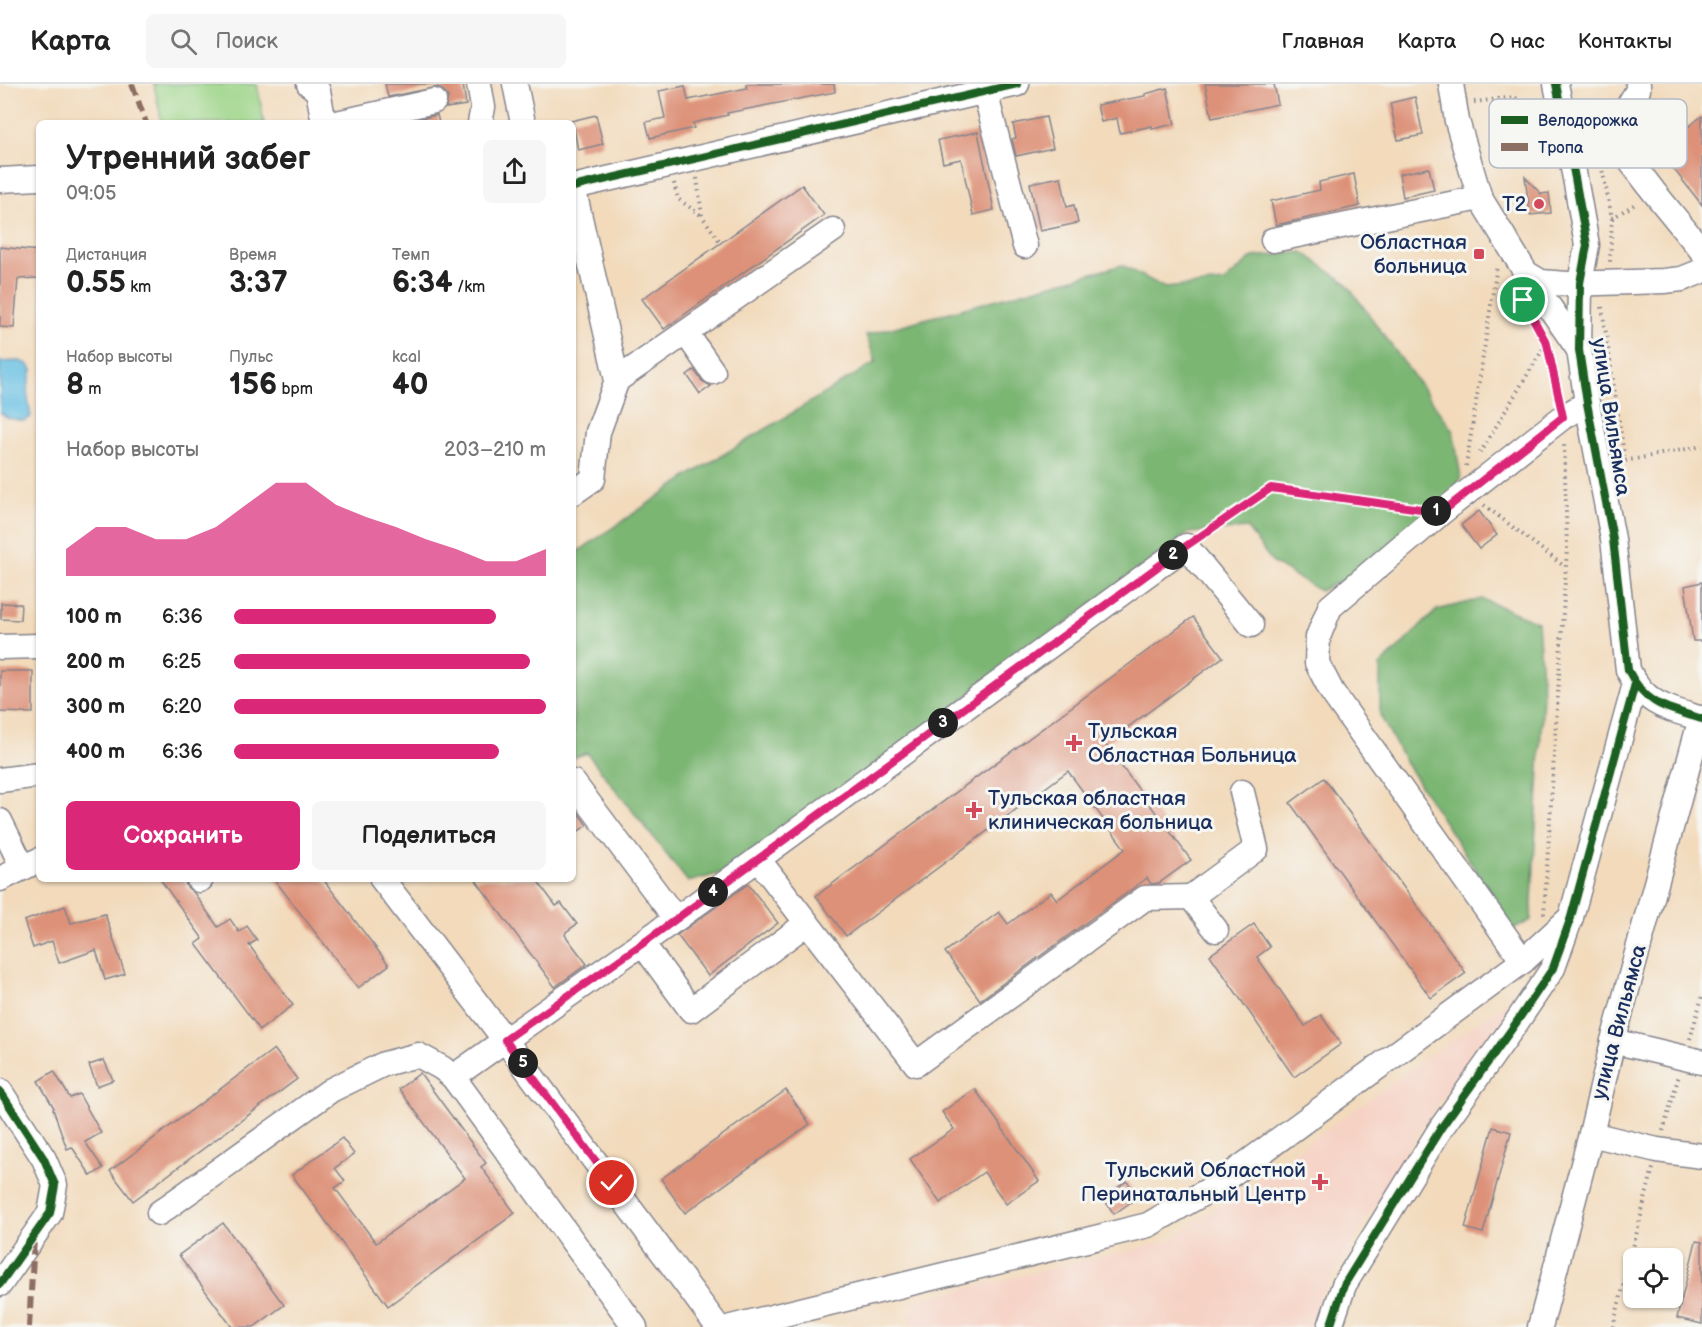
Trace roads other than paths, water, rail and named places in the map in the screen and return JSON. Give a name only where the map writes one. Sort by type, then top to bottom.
[{"type":"street","points":[[309,84],[318,91],[323,120]]},
{"type":"street","points":[[479,84],[483,107],[481,120]]},
{"type":"street","points":[[515,84],[522,120]]},
{"type":"street","points":[[576,186],[984,88],[1017,84]]},
{"type":"street","name":"улица Вильямса","points":[[1556,84],[1559,99]]},
{"type":"street","points":[[1633,99],[1638,90],[1638,84]]},
{"type":"street","points":[[984,88],[1025,246]]},
{"type":"street","name":"улица Вильямса","points":[[1452,94],[1457,121],[1480,198],[1526,273],[1579,350]]},
{"type":"street","points":[[350,120],[434,101]]},
{"type":"street","name":"улица Вильямса","points":[[1572,168],[1587,245],[1580,283],[1579,350],[1613,539],[1628,670],[1635,684]]},
{"type":"street","points":[[1636,168],[1702,251]]},
{"type":"street","points":[[0,180],[36,178]]},
{"type":"street","points":[[1273,240],[1480,198]]},
{"type":"street","points":[[576,200],[617,380],[598,432],[593,479],[576,491]]},
{"type":"street","points":[[617,380],[833,230]]},
{"type":"street","points":[[1526,273],[1541,282],[1665,290],[1682,279],[1702,272]]},
{"type":"street","points":[[686,333],[713,372]]},
{"type":"street","points":[[1523,961],[1332,692],[1317,663],[1318,637],[1330,608],[1442,512],[1563,417],[1587,403]]},
{"type":"street","points":[[453,1077],[642,944],[1186,546],[1251,625]]},
{"type":"street","points":[[0,647],[36,645]]},
{"type":"street","points":[[1330,1327],[1344,1285],[1435,1138],[1553,968],[1571,917],[1635,684],[1656,704],[1702,719]]},
{"type":"street","name":"улица Вильямса","points":[[1540,1327],[1613,1041],[1702,719]]},
{"type":"street","points":[[0,780],[36,775]]},
{"type":"street","points":[[576,786],[676,919]]},
{"type":"street","points":[[758,859],[916,1064],[1145,898],[1191,897],[1256,849],[1242,792]]},
{"type":"street","points":[[0,821],[31,865],[0,879]]},
{"type":"street","points":[[384,882],[718,1327]]},
{"type":"street","points":[[1191,897],[1216,930]]},
{"type":"street","points":[[731,1327],[1148,1225],[1214,1187],[1523,961],[1571,917]]},
{"type":"street","points":[[642,944],[691,1010],[807,923]]},
{"type":"street","points":[[1613,1041],[1702,1062]]},
{"type":"street","points":[[159,1213],[331,1090],[384,1065],[418,1055],[453,1077],[635,1327]]},
{"type":"street","points":[[0,1091],[44,1159],[56,1185],[50,1213],[0,1284]]},
{"type":"street","points":[[1591,1134],[1657,1149],[1702,1156]]},
{"type":"water","points":[[19,361],[28,364],[32,370],[27,391],[31,417],[24,421],[8,418],[0,412],[0,362]]},
{"type":"place","name":"T2","points":[[1539,204]]},
{"type":"place","name":"Областная больница","points":[[1479,254]]},
{"type":"place","name":"Тульская Областная Больница","points":[[1074,743]]},
{"type":"place","name":"Тульская областная клиническая больница","points":[[974,810]]},
{"type":"place","name":"Тульский Областной Перинатальный Центр","points":[[1320,1182]]}]
